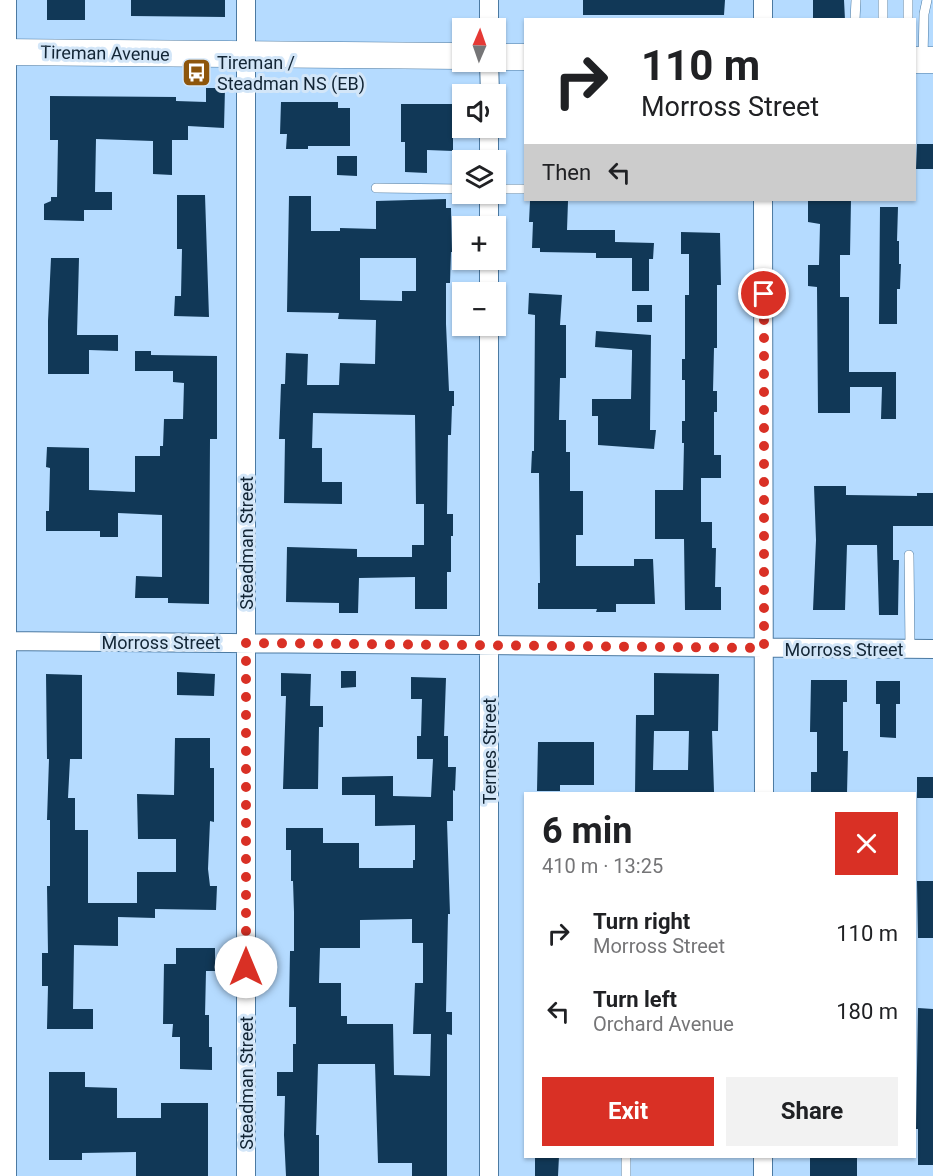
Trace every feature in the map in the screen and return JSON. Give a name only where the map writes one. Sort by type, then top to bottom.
[{"type":"street","points":[[7,0],[3,52],[3,641],[7,1176]]},
{"type":"street","name":"Steadman Street","points":[[246,0],[246,1176]]},
{"type":"street","points":[[489,0],[489,18]]},
{"type":"street","points":[[763,0],[763,18]]},
{"type":"street","name":"Tireman Avenue","points":[[3,52],[452,56]]},
{"type":"street","points":[[506,57],[524,57]]},
{"type":"street","points":[[764,201],[764,792]]},
{"type":"street","name":"Ternes Street","points":[[489,336],[489,1176]]},
{"type":"street","name":"Morross Street","points":[[3,641],[933,649]]},
{"type":"street","points":[[763,1158],[763,1176]]},
{"type":"lane","points":[[855,18],[856,0]]},
{"type":"lane","points":[[882,18],[883,0]]},
{"type":"lane","points":[[908,0],[908,18]]},
{"type":"lane","points":[[923,60],[928,20],[927,0]]},
{"type":"lane","points":[[376,188],[452,189]]},
{"type":"lane","points":[[506,189],[524,189]]},
{"type":"lane","points":[[909,555],[910,649]]},
{"type":"lane","points":[[626,1158],[626,1176]]},
{"type":"building","points":[[47,0],[85,0],[85,20],[47,20]]},
{"type":"building","points":[[131,0],[225,0],[225,17],[131,16]]},
{"type":"building","points":[[583,0],[725,0],[724,15],[583,15]]},
{"type":"building","points":[[813,0],[844,0],[845,18],[813,18]]},
{"type":"building","points":[[206,88],[225,88],[224,128],[188,126],[188,140],[172,140],[172,175],[153,174],[153,141],[96,139],[95,192],[112,192],[112,210],[84,210],[84,221],[44,220],[44,204],[51,201],[51,197],[57,197],[58,140],[50,140],[50,96],[176,97],[176,101],[206,102]]},
{"type":"building","points":[[281,102],[338,102],[338,108],[350,108],[350,146],[308,146],[308,149],[286,149],[287,134],[280,134]]},
{"type":"building","points":[[401,104],[452,104],[453,150],[427,150],[427,173],[405,172],[405,142],[401,142]]},
{"type":"building","points":[[917,144],[933,144],[933,169],[916,169]]},
{"type":"building","points":[[337,156],[357,156],[357,176],[337,175]]},
{"type":"building","points":[[177,195],[205,195],[209,317],[174,316],[175,296],[181,296],[182,249],[177,249]]},
{"type":"building","points":[[289,196],[311,196],[311,231],[340,231],[340,228],[376,229],[376,201],[446,199],[446,208],[451,208],[452,252],[450,283],[446,283],[446,324],[449,391],[454,391],[451,435],[448,435],[447,514],[453,514],[453,536],[451,536],[451,572],[447,572],[447,609],[415,609],[415,577],[359,578],[358,613],[339,613],[339,603],[286,602],[287,547],[357,549],[357,557],[412,557],[412,545],[424,545],[424,504],[416,504],[415,415],[313,413],[312,448],[322,448],[322,482],[342,482],[342,504],[284,503],[285,439],[279,439],[281,384],[285,384],[286,353],[308,354],[307,385],[339,385],[340,363],[375,364],[376,320],[338,319],[339,313],[287,312]],"holes":[[[360,258],[416,258],[416,291],[402,291],[402,301],[360,300]]]},
{"type":"building","points":[[530,201],[568,201],[567,230],[615,230],[615,242],[654,243],[653,259],[649,259],[649,291],[632,291],[632,258],[596,258],[596,253],[540,252],[540,248],[532,248],[533,222],[529,222]]},
{"type":"building","points":[[808,201],[851,201],[850,255],[840,255],[840,297],[849,297],[849,372],[896,372],[896,419],[881,419],[882,387],[850,387],[850,413],[818,413],[817,287],[808,286],[808,265],[819,265],[820,224],[808,222]]},
{"type":"building","points":[[880,207],[898,207],[897,241],[899,241],[899,264],[901,264],[900,289],[897,289],[897,324],[879,324]]},
{"type":"building","points":[[681,232],[720,233],[721,285],[717,285],[717,348],[714,348],[713,391],[717,391],[717,412],[714,412],[714,455],[721,455],[721,478],[701,478],[701,522],[712,522],[712,548],[716,548],[715,587],[721,587],[721,610],[685,610],[684,539],[655,539],[655,490],[683,490],[682,421],[685,421],[685,380],[682,380],[682,359],[685,359],[685,295],[689,295],[689,254],[681,254]]},
{"type":"building","points":[[51,258],[79,258],[77,335],[118,335],[118,351],[89,350],[89,374],[48,374]]},
{"type":"building","points":[[529,293],[562,295],[560,325],[566,325],[566,378],[560,378],[559,420],[566,420],[566,452],[570,452],[570,491],[583,491],[583,535],[576,535],[576,566],[634,566],[634,559],[653,559],[655,604],[616,604],[616,612],[596,612],[597,609],[538,609],[538,583],[540,583],[539,473],[531,473],[532,451],[534,451],[535,315],[528,314]]},
{"type":"building","points":[[637,305],[652,305],[652,322],[637,322]]},
{"type":"building","points":[[596,331],[651,335],[650,430],[656,430],[654,449],[598,445],[598,416],[592,416],[592,399],[631,399],[632,350],[595,347]]},
{"type":"building","points":[[135,351],[151,351],[151,355],[217,356],[217,439],[210,439],[209,604],[168,603],[168,598],[135,598],[136,576],[162,577],[162,515],[118,513],[118,537],[100,537],[100,531],[46,531],[50,468],[46,467],[47,447],[89,448],[89,490],[135,492],[135,456],[160,456],[160,446],[163,446],[164,419],[183,419],[184,383],[173,382],[173,371],[135,371]]},
{"type":"building","points":[[814,486],[846,486],[846,495],[917,496],[917,493],[933,493],[933,526],[893,526],[893,560],[899,560],[898,615],[879,615],[877,545],[847,545],[845,610],[813,610],[816,540]]},
{"type":"building","points":[[341,671],[356,671],[356,687],[341,688]]},
{"type":"building","points":[[177,672],[215,674],[214,696],[177,695]]},
{"type":"building","points":[[281,673],[311,674],[310,706],[323,706],[323,727],[319,727],[318,789],[283,789],[286,696],[281,696]]},
{"type":"building","points":[[654,673],[719,674],[718,731],[712,731],[714,792],[635,792],[636,715],[654,715]],"holes":[[[654,731],[689,731],[688,770],[653,770]]]},
{"type":"building","points":[[46,674],[82,675],[82,759],[70,759],[68,798],[75,798],[75,830],[88,830],[88,903],[137,903],[137,872],[176,872],[176,839],[138,839],[137,794],[174,795],[175,738],[210,738],[210,768],[214,768],[214,822],[210,821],[208,869],[210,886],[217,886],[216,910],[155,909],[155,918],[118,917],[118,946],[74,945],[73,1009],[93,1009],[93,1029],[47,1029],[48,986],[42,986],[42,953],[48,953],[47,886],[50,886]]},
{"type":"building","points":[[411,677],[446,678],[444,736],[448,736],[448,767],[456,767],[453,821],[447,821],[450,914],[448,914],[446,1012],[452,1012],[452,1035],[447,1034],[447,1176],[412,1176],[412,1163],[378,1163],[375,1064],[318,1064],[316,1135],[319,1135],[319,1176],[286,1176],[285,1096],[277,1096],[277,1072],[293,1072],[296,1007],[289,1007],[290,951],[294,951],[294,912],[291,850],[286,850],[286,828],[323,828],[323,843],[359,843],[359,868],[413,868],[415,825],[375,826],[375,795],[342,795],[342,777],[393,776],[393,796],[431,797],[433,759],[417,759],[417,736],[421,736],[422,699],[411,699]],"holes":[[[412,919],[412,943],[423,943],[423,983],[415,983],[413,1034],[431,1034],[430,1076],[394,1075],[393,1024],[347,1024],[347,1016],[341,1016],[341,983],[319,983],[320,948],[360,948],[360,920]]]},
{"type":"building","points":[[811,680],[847,680],[847,702],[843,702],[843,751],[848,751],[847,792],[811,792],[811,772],[817,772],[817,732],[810,732]]},
{"type":"building","points":[[876,681],[900,681],[900,704],[896,704],[896,738],[880,737],[880,704],[876,704]]},
{"type":"building","points":[[538,742],[594,742],[594,785],[560,785],[560,791],[537,791]]},
{"type":"building","points":[[917,777],[933,777],[933,798],[917,798]]},
{"type":"building","points":[[917,881],[933,881],[933,938],[918,938]]},
{"type":"building","points":[[176,948],[215,948],[215,971],[206,971],[205,1015],[209,1015],[212,1070],[180,1069],[180,1037],[172,1037],[173,1024],[163,1024],[164,964],[176,964]]},
{"type":"building","points":[[918,1008],[933,1009],[933,1165],[918,1165],[918,1129],[916,1129]]},
{"type":"building","points":[[49,1072],[85,1072],[85,1087],[117,1088],[117,1118],[161,1118],[161,1103],[208,1103],[208,1176],[136,1176],[136,1152],[82,1153],[82,1160],[49,1160]]},
{"type":"building","points":[[535,1158],[559,1158],[558,1176],[535,1176]]},
{"type":"building","points":[[810,1158],[857,1158],[857,1176],[810,1176]]},
{"type":"place","name":"Tireman / Steadman NS (EB)","points":[[196,72]]},
{"type":"route","points":[[246,967],[246,643],[764,648],[764,294]]}]
